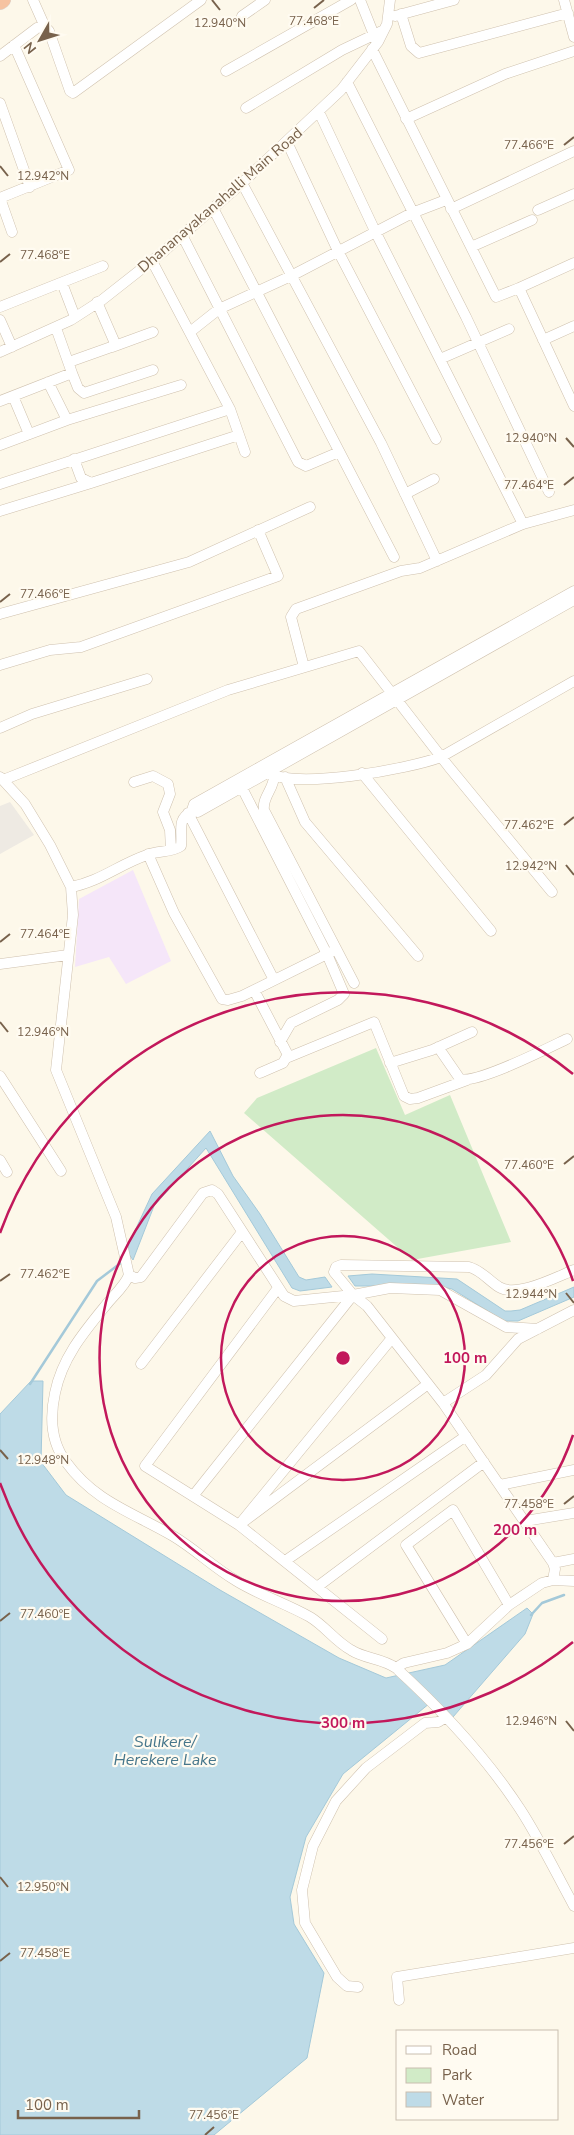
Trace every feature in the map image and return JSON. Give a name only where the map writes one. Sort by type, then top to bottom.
[{"type":"street","points":[[32,0],[48,31],[70,91],[73,92],[201,0]]},
{"type":"street","points":[[242,16],[266,0]]},
{"type":"street","points":[[226,71],[351,0]]},
{"type":"street","points":[[246,108],[342,50],[379,32],[360,0]]},
{"type":"street","name":"Dhananayakanahalli Main Road","points":[[0,352],[56,328],[76,317],[152,261],[242,183],[319,112],[347,82],[372,50],[379,32],[388,17],[390,0]]},
{"type":"street","points":[[388,17],[454,0]]},
{"type":"street","points":[[564,0],[571,19],[574,37]]},
{"type":"street","points":[[401,14],[411,46],[420,53],[427,53],[571,19]]},
{"type":"street","points":[[0,56],[37,28],[45,27]]},
{"type":"street","points":[[12,232],[0,198],[69,170],[14,45]]},
{"type":"street","points":[[372,50],[496,297],[574,263]]},
{"type":"street","points":[[406,119],[505,74],[574,51]]},
{"type":"street","points":[[347,82],[478,343],[549,492]]},
{"type":"street","points":[[0,103],[30,187]]},
{"type":"street","points":[[319,112],[375,231],[522,524]]},
{"type":"street","points":[[287,142],[338,251],[436,439]]},
{"type":"street","points":[[190,332],[219,309],[291,276],[412,213],[449,205],[574,151]]},
{"type":"street","points":[[242,183],[381,442],[437,561]]},
{"type":"street","points":[[538,210],[574,194]]},
{"type":"street","points":[[213,208],[394,557]]},
{"type":"street","points":[[471,247],[532,220]]},
{"type":"street","points":[[182,235],[298,462],[306,466],[339,452]]},
{"type":"street","points":[[152,261],[230,409],[245,452]]},
{"type":"street","points":[[0,307],[103,266]]},
{"type":"street","points":[[62,283],[76,317]]},
{"type":"street","points":[[519,288],[543,340],[571,390],[574,406]]},
{"type":"street","points":[[97,302],[114,341],[112,347]]},
{"type":"street","points":[[0,320],[12,347]]},
{"type":"street","points":[[543,340],[574,326]]},
{"type":"street","points":[[56,328],[78,388],[84,393],[153,370]]},
{"type":"street","points":[[440,359],[510,329]]},
{"type":"street","points":[[69,362],[153,332]]},
{"type":"street","points":[[0,401],[72,373]]},
{"type":"street","points":[[48,382],[66,420]]},
{"type":"street","points":[[0,445],[66,420],[181,385]]},
{"type":"street","points":[[13,396],[29,434]]},
{"type":"street","points":[[0,484],[230,409]]},
{"type":"street","points":[[0,511],[239,435]]},
{"type":"street","points":[[74,459],[81,478],[91,483]]},
{"type":"street","points":[[405,494],[434,479]]},
{"type":"street","points":[[0,614],[189,562],[310,507]]},
{"type":"street","points":[[304,667],[291,617],[294,610],[437,561],[522,524],[574,510]]},
{"type":"street","points":[[0,665],[50,650],[81,646],[278,576],[258,530]]},
{"type":"street","points":[[190,812],[198,812],[241,786],[271,774],[395,696],[574,591]]},
{"type":"street","points":[[71,887],[86,884],[148,854],[171,850],[181,846],[180,822],[190,812],[194,804],[574,600]]},
{"type":"street","points":[[538,1329],[506,1327],[440,1290],[390,1288],[353,1295],[294,1301],[284,1296],[278,1288],[218,1194],[212,1190],[206,1191],[141,1277],[135,1278],[128,1270],[122,1251],[121,1236],[116,1217],[56,1070],[73,915],[71,887],[50,845],[25,804],[2,779],[228,690],[359,651],[441,757],[552,892]]},
{"type":"street","points":[[0,728],[32,714],[147,679]]},
{"type":"street","points":[[271,774],[285,777],[318,778],[421,764],[441,757],[574,681]]},
{"type":"street","points":[[362,773],[491,931]]},
{"type":"street","points":[[271,774],[273,786],[264,804],[264,810],[354,983]]},
{"type":"street","points":[[134,782],[153,776],[168,784],[170,794],[163,812],[170,830],[171,850]]},
{"type":"street","points":[[285,777],[304,822],[418,956]]},
{"type":"street","points":[[241,786],[327,954],[344,994],[338,1000],[291,1023],[280,1042]]},
{"type":"street","points":[[190,812],[274,980]]},
{"type":"street","points":[[148,854],[174,913],[219,996],[228,1000],[254,990],[338,949]]},
{"type":"street","points":[[0,964],[68,955]]},
{"type":"street","points":[[254,990],[287,1056],[291,1058],[374,1022],[404,1096],[410,1099],[508,1066],[567,1039]]},
{"type":"street","points":[[390,1063],[438,1047],[472,1032]]},
{"type":"street","points":[[438,1047],[460,1079],[467,1080]]},
{"type":"street","points":[[260,1073],[283,1063],[287,1056]]},
{"type":"street","points":[[0,1076],[61,1171]]},
{"type":"street","points":[[0,1160],[7,1172]]},
{"type":"street","points":[[141,1364],[242,1232]]},
{"type":"street","points":[[553,1580],[555,1569],[553,1563],[444,1403],[361,1300],[353,1295],[334,1272],[336,1267],[341,1265],[469,1267],[475,1268],[499,1287],[512,1290],[529,1288],[574,1270]]},
{"type":"street","points":[[128,1270],[63,1366],[55,1393],[52,1420],[56,1443],[64,1460],[78,1478],[113,1506],[180,1540],[236,1581],[309,1617],[351,1650],[360,1655],[385,1660],[398,1670],[466,1738],[521,1810],[574,1906]]},
{"type":"street","points":[[278,1288],[145,1466],[239,1525],[382,1639]]},
{"type":"street","points":[[193,1496],[353,1295]]},
{"type":"street","points":[[444,1403],[486,1375],[518,1339],[574,1310]]},
{"type":"street","points":[[239,1525],[392,1338]]},
{"type":"street","points":[[239,1525],[428,1384]]},
{"type":"street","points":[[285,1561],[466,1436]]},
{"type":"street","points":[[317,1587],[484,1462]]},
{"type":"street","points":[[500,1485],[574,1470]]},
{"type":"street","points":[[467,1644],[406,1545],[453,1510],[509,1604]]},
{"type":"street","points":[[525,1521],[574,1513]]},
{"type":"street","points":[[553,1563],[574,1559]]},
{"type":"street","points":[[398,1670],[404,1663],[447,1653],[467,1644],[509,1604],[542,1583],[553,1580],[574,1581]]},
{"type":"street","points":[[358,1987],[347,1986],[337,1977],[305,1923],[302,1890],[312,1846],[336,1801],[366,1768],[425,1723],[438,1722],[444,1716]]},
{"type":"street","points":[[399,2000],[397,1977],[574,1948]]},
{"type":"shaded area","points":[[10,802],[34,835],[0,854],[0,806]]},
{"type":"shaded area","points":[[133,870],[171,961],[126,984],[109,957],[75,967],[79,899]]},
{"type":"green space","points":[[376,1048],[405,1115],[450,1095],[511,1242],[412,1260],[244,1113],[257,1098]]},
{"type":"water","points":[[210,1131],[233,1176],[260,1214],[299,1277],[306,1280],[325,1277],[332,1287],[300,1291],[292,1288],[206,1148],[154,1206],[133,1260],[126,1250],[152,1194]]},
{"type":"water","points":[[372,1274],[457,1279],[505,1311],[520,1310],[574,1287],[574,1297],[518,1321],[504,1321],[452,1289],[439,1286],[355,1286],[348,1276]]},
{"type":"water","name":"Sulikere/ Herekere Lake","points":[[31,1381],[43,1381],[41,1462],[66,1495],[220,1590],[339,1658],[386,1678],[445,1665],[527,1608],[533,1614],[525,1634],[453,1717],[430,1703],[343,1774],[306,1837],[290,1897],[294,1924],[324,1973],[307,2058],[214,2135],[0,2135],[0,1414]]},
{"type":"waterway","points":[[30,1384],[97,1281],[122,1262]]},
{"type":"waterway","points":[[531,1615],[542,1603],[564,1595]]}]
